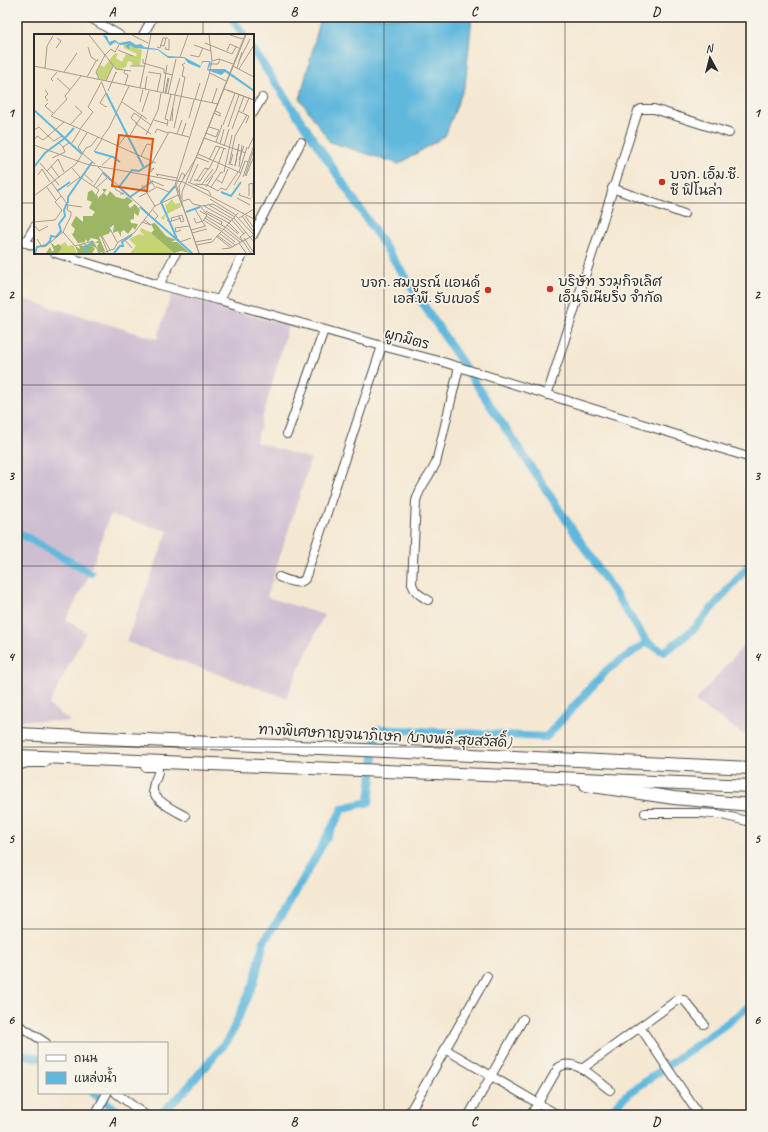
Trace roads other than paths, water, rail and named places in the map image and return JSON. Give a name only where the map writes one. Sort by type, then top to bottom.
[{"type":"highway","name":"ทางพิเศษกาญจนาภิเษก (บางพลี-สุขสวัสดิ์)","points":[[17,734],[751,768]]},
{"type":"highway","points":[[17,756],[751,786]]},
{"type":"highway","points":[[527,776],[642,794],[751,805]]},
{"type":"street","points":[[89,17],[117,34]]},
{"type":"street","points":[[144,34],[153,17]]},
{"type":"street","points":[[254,111],[262,98]]},
{"type":"street","points":[[547,395],[612,188],[638,111],[641,109],[654,110],[729,134]]},
{"type":"street","points":[[254,233],[301,142]]},
{"type":"street","points":[[612,188],[684,214]]},
{"type":"street","points":[[26,243],[34,228]]},
{"type":"street","points":[[17,240],[34,246]]},
{"type":"street","name":"ผูกมิตร","points":[[58,254],[160,285],[219,300],[482,374],[751,458]]},
{"type":"street","points":[[160,285],[176,254]]},
{"type":"street","points":[[219,300],[243,254]]},
{"type":"street","points":[[287,434],[324,330]]},
{"type":"street","points":[[279,577],[298,583],[305,579],[382,346]]},
{"type":"street","points":[[428,600],[418,594],[414,590],[412,584],[416,501],[420,490],[430,476],[436,463],[461,368]]},
{"type":"street","points":[[17,766],[37,762],[155,767],[158,769],[159,774],[153,788],[153,793],[157,799],[185,816]]},
{"type":"street","points":[[645,812],[718,814],[751,822]]},
{"type":"street","points":[[408,1115],[487,976]]},
{"type":"street","points":[[582,1069],[678,1000],[684,1000],[704,1024]]},
{"type":"street","points":[[469,1115],[523,1020]]},
{"type":"street","points":[[17,1024],[44,1042]]},
{"type":"street","points":[[640,1027],[699,1115]]},
{"type":"street","points":[[445,1049],[558,1115]]},
{"type":"street","points":[[531,1115],[558,1068],[561,1066],[570,1064],[582,1069],[610,1090]]},
{"type":"street","points":[[96,1112],[107,1094]]},
{"type":"street","points":[[117,1094],[144,1115]]},
{"type":"water","points":[[321,17],[472,17],[465,85],[445,136],[399,164],[330,142],[300,99]]},
{"type":"waterway","points":[[231,17],[242,34]]},
{"type":"waterway","points":[[254,51],[333,168],[647,642],[664,652],[693,630],[751,563]]},
{"type":"waterway","points":[[17,532],[91,573]]},
{"type":"waterway","points":[[159,1115],[183,1093],[229,1038],[254,983],[264,941],[289,904],[343,808],[369,802],[377,729],[546,737],[607,670],[647,642]]},
{"type":"waterway","points":[[607,1115],[625,1096],[751,1005]]},
{"type":"waterway","points":[[17,1053],[38,1058]]},
{"type":"waterway","points":[[94,1094],[124,1115]]},
{"type":"place","name":"บจก. เอ็ม.ซี. ซี ฟิโนล่า","points":[[662,182]]},
{"type":"place","name":"บริษัท รวมกิจเลิศ เอ็นจิเนียริ่ง จำกัด","points":[[550,289]]},
{"type":"place","name":"บจก. สมบูรณ์ แอนด์ เอส.พี. รับเบอร์","points":[[488,290]]}]
